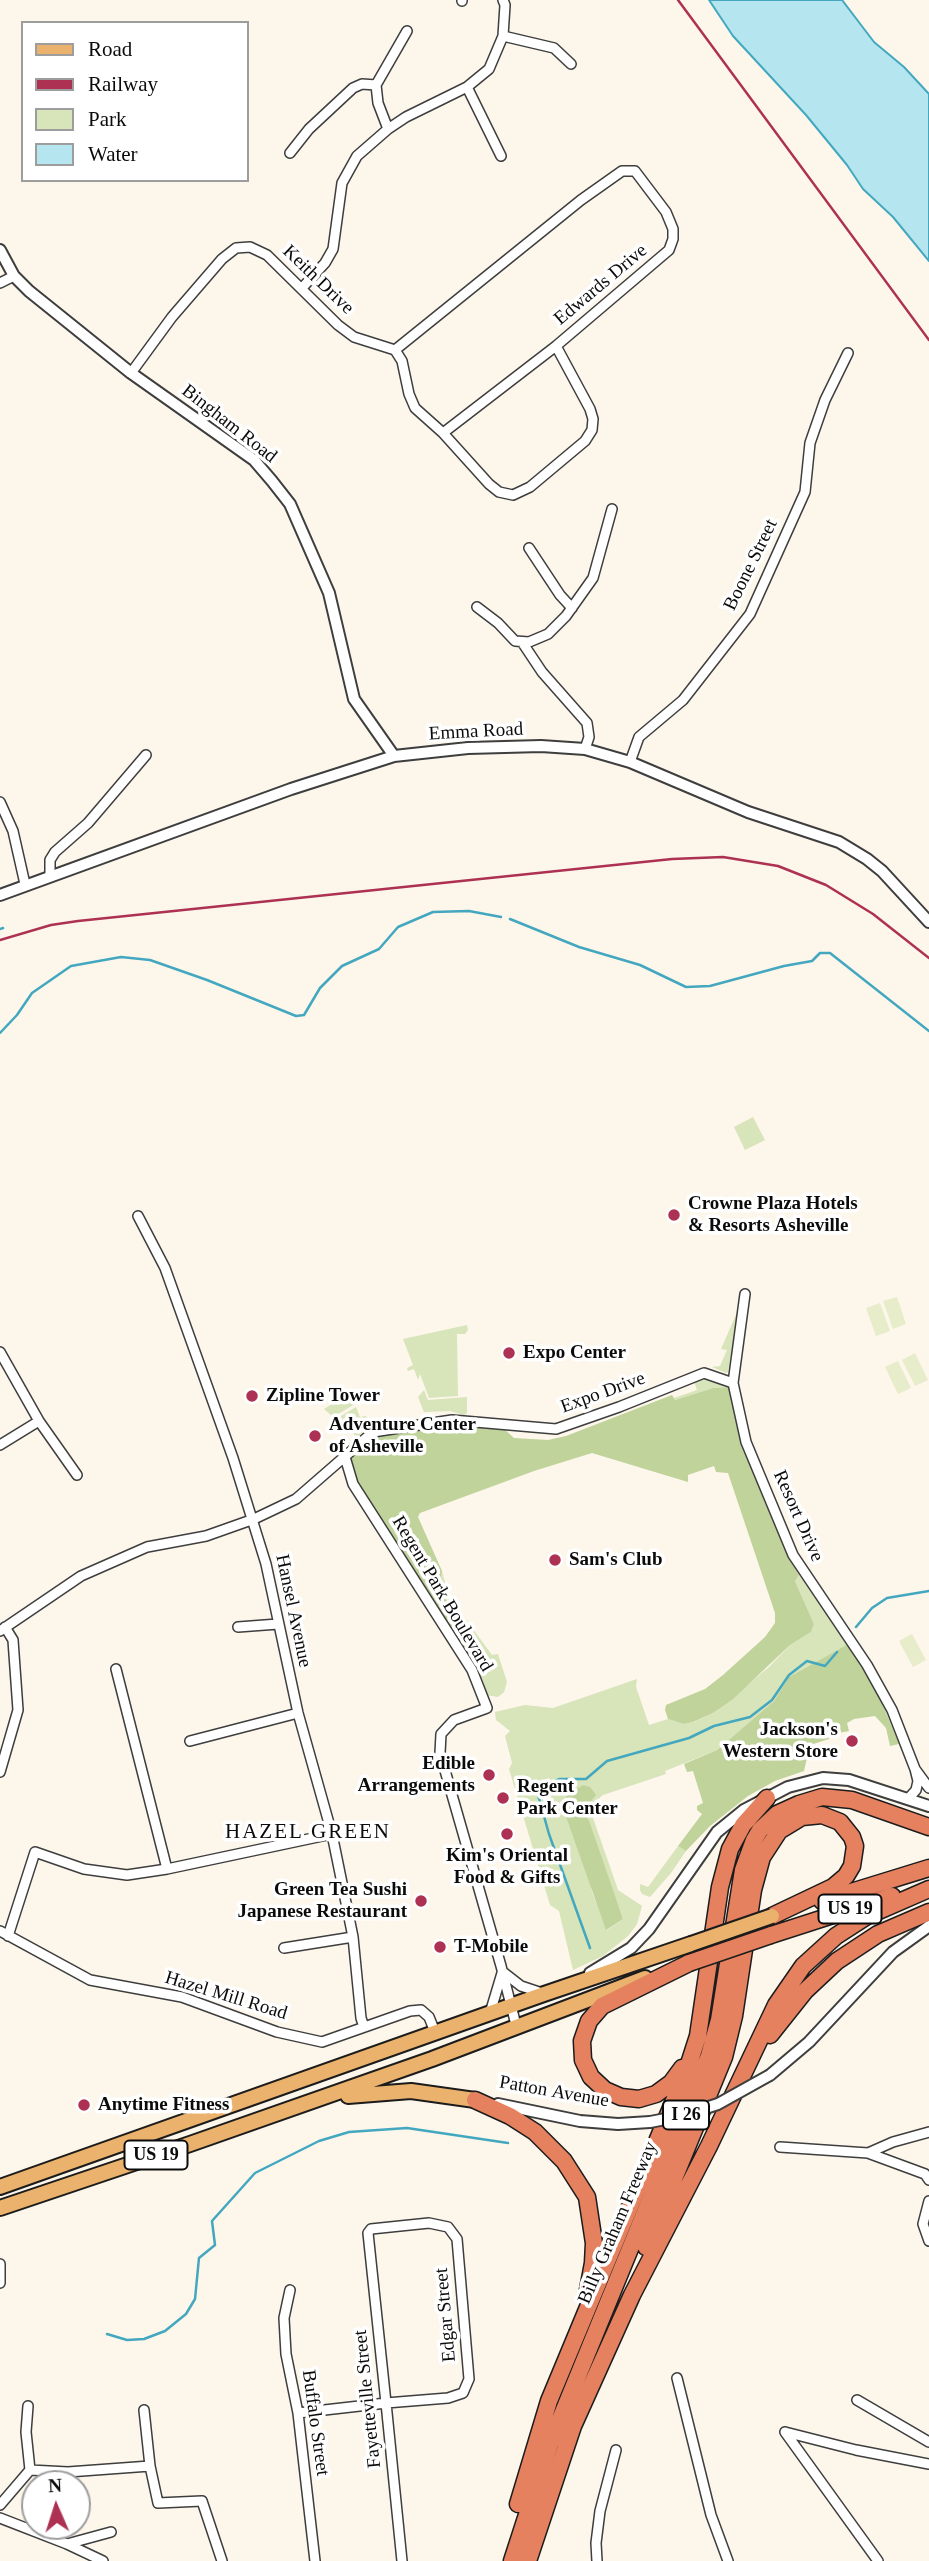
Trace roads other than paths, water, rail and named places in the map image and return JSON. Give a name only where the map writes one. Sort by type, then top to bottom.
[{"type":"highway","name":"Billy Graham Freeway","points":[[513,2561],[550,2444],[709,2056],[719,2020],[741,1879],[754,1840],[760,1830],[777,1814],[822,1797],[852,1800],[929,1827]]},
{"type":"highway","points":[[503,2561],[549,2401],[688,2067],[698,2036],[720,1887],[730,1849],[743,1825],[767,1798]]},
{"type":"highway","points":[[632,2295],[631,2284],[724,2057],[734,2016],[753,1890],[762,1857],[779,1831],[802,1817],[822,1815],[840,1822],[852,1837],[855,1846],[852,1866],[846,1876],[833,1886],[772,1916]]},
{"type":"highway","name":"US 19","points":[[772,1916],[929,1868]]},
{"type":"highway","name":"Patton Avenue","points":[[689,1963],[873,1901],[929,1888]]},
{"type":"highway","name":"I 26","points":[[528,2561],[573,2426],[632,2295],[776,2005],[803,1966],[819,1950],[867,1916],[929,1888]]},
{"type":"highway","points":[[753,2055],[805,1991],[837,1961],[878,1934],[929,1912]]},
{"type":"highway","points":[[689,1963],[618,1996],[596,2011],[584,2031],[583,2060],[597,2085],[612,2095],[630,2099],[648,2097],[663,2090],[677,2076],[699,2024]]},
{"type":"highway","points":[[475,2100],[510,2116],[535,2132],[564,2161],[587,2197],[594,2243],[593,2263],[584,2304],[575,2329],[575,2340]]},
{"type":"main road","name":"US 19","points":[[0,2187],[511,2005],[772,1916]]},
{"type":"main road","name":"Patton Avenue","points":[[0,2207],[432,2059],[516,2025],[689,1963]]},
{"type":"main road","name":"Patton Avenue","points":[[312,2101],[399,2091],[475,2100]]},
{"type":"street","points":[[302,288],[325,263],[333,249],[342,183],[357,156],[406,117],[467,87],[489,69],[503,36],[503,0]]},
{"type":"street","points":[[388,129],[378,103],[376,85],[407,31]]},
{"type":"street","points":[[503,36],[554,48],[571,64]]},
{"type":"street","points":[[290,153],[309,130],[353,88],[362,84],[376,85]]},
{"type":"street","points":[[467,87],[501,156]]},
{"type":"street","name":"Edwards Drive","points":[[395,349],[622,171],[635,171],[666,212],[673,229],[669,250],[556,346],[443,433]]},
{"type":"street","name":"Keith Drive","points":[[131,373],[172,317],[222,259],[236,248],[250,247],[267,255],[338,325],[354,337],[395,349]]},
{"type":"street","name":"Bingham Road","points":[[0,250],[14,276],[69,326],[254,460],[272,481],[289,504],[330,593],[354,699],[394,756]]},
{"type":"street","points":[[0,283],[14,276]]},
{"type":"street","points":[[395,349],[402,361],[408,394],[415,408],[443,433],[489,484],[499,492],[513,495],[530,487],[585,441],[592,430],[590,409],[556,346]]},
{"type":"street","name":"Boone Street","points":[[631,762],[639,737],[684,700],[750,614],[805,492],[810,443],[825,400],[848,354]]},
{"type":"street","points":[[478,607],[515,641],[529,642],[548,634],[572,608],[593,578],[612,509]]},
{"type":"street","points":[[529,548],[560,595],[572,608]]},
{"type":"street","points":[[522,642],[542,672],[587,723],[589,737],[585,749]]},
{"type":"street","name":"Emma Road","points":[[0,895],[291,789],[394,756],[501,747],[585,749],[631,762],[748,812],[839,842],[882,871],[929,922]]},
{"type":"street","points":[[50,875],[50,860],[55,852],[88,823],[146,755]]},
{"type":"street","points":[[0,802],[13,831],[25,884]]},
{"type":"street","name":"Hansel Avenue","points":[[138,1216],[165,1268],[254,1519],[267,1564],[298,1713],[332,1833],[353,1937],[364,2027]]},
{"type":"street","name":"Resort Drive","points":[[744,1294],[733,1383],[746,1441],[793,1555],[867,1665],[892,1710],[915,1769],[929,1788]]},
{"type":"street","points":[[0,1352],[39,1422],[77,1475]]},
{"type":"street","name":"Expo Drive","points":[[3,1629],[81,1576],[147,1547],[205,1536],[254,1519],[296,1499],[373,1432],[453,1420],[556,1429],[704,1373],[733,1383]]},
{"type":"street","points":[[0,1445],[39,1422]]},
{"type":"street","name":"Regent Park Boulevard","points":[[345,1457],[353,1484],[472,1670],[486,1708],[454,1720],[440,1734],[440,1753],[516,2025]]},
{"type":"street","points":[[238,1626],[278,1624]]},
{"type":"street","points":[[0,1772],[18,1710],[13,1640],[3,1629]]},
{"type":"street","points":[[116,1669],[167,1869]]},
{"type":"street","points":[[190,1741],[298,1713]]},
{"type":"street","points":[[908,1799],[916,1790],[918,1781],[915,1769]]},
{"type":"street","points":[[567,1986],[631,1948],[649,1928],[717,1832],[744,1810],[788,1787],[810,1780],[835,1778],[870,1785],[929,1806]]},
{"type":"street","points":[[4,1934],[35,1852],[84,1869],[127,1874],[167,1869],[332,1833]]},
{"type":"street","name":"Patton Avenue","points":[[475,2100],[580,2121],[618,2124],[681,2116],[718,2104],[769,2075],[809,2042],[893,1952],[929,1926]]},
{"type":"street","name":"Hazel Mill Road","points":[[4,1934],[90,1980],[181,1997],[277,2032],[321,2042],[410,2011],[421,2010],[429,2017],[435,2032]]},
{"type":"street","points":[[284,1948],[353,1937]]},
{"type":"street","points":[[490,2013],[503,1972],[521,1986],[544,1994]]},
{"type":"street","points":[[868,2153],[893,2141],[929,2132]]},
{"type":"street","points":[[780,2147],[868,2153],[925,2174],[929,2180]]},
{"type":"street","points":[[929,2201],[923,2224],[929,2241]]},
{"type":"street","name":"Fayetteville Street","points":[[402,2561],[368,2233],[371,2229],[429,2223],[448,2227],[457,2239]]},
{"type":"street","name":"Edgar Street","points":[[386,2403],[448,2398],[463,2393],[468,2379],[457,2239]]},
{"type":"street","points":[[0,2264],[0,2283]]},
{"type":"street","name":"Buffalo Street","points":[[290,2290],[284,2318],[286,2354],[298,2413],[315,2561]]},
{"type":"street","points":[[677,2378],[711,2515],[728,2561]]},
{"type":"street","points":[[857,2400],[929,2442]]},
{"type":"street","points":[[298,2413],[386,2403]]},
{"type":"street","points":[[28,2406],[26,2432],[30,2470]]},
{"type":"street","points":[[144,2410],[150,2466],[158,2504],[202,2501],[222,2561]]},
{"type":"street","points":[[878,2561],[785,2432],[856,2450],[929,2464]]},
{"type":"street","points":[[597,2561],[600,2511],[616,2450]]},
{"type":"street","points":[[91,2470],[150,2466]]},
{"type":"street","points":[[0,2505],[21,2480]]},
{"type":"street","points":[[0,2518],[67,2543],[103,2561]]},
{"type":"street","points":[[67,2543],[111,2532]]},
{"type":"water","points":[[709,0],[842,0],[874,42],[904,67],[929,94],[929,261],[893,217],[863,189],[806,115],[733,36]]},
{"type":"waterway","points":[[0,1033],[32,993],[71,966],[121,957],[150,960],[296,1016],[304,1015],[320,988],[342,966],[379,949],[398,927],[433,912],[469,911],[501,917]]},
{"type":"waterway","points":[[510,919],[579,947],[640,965],[686,987],[710,986],[812,961],[820,953],[830,953],[929,1031]]},
{"type":"waterway","points":[[856,1627],[872,1608],[887,1598],[929,1591]]},
{"type":"waterway","points":[[590,1948],[549,1834],[538,1795],[546,1786],[559,1779],[586,1779],[607,1761],[689,1738],[714,1726],[750,1717],[772,1700],[789,1675],[807,1661],[825,1666],[837,1652]]},
{"type":"waterway","points":[[107,2334],[127,2340],[144,2339],[165,2331],[186,2314],[195,2299],[199,2258],[215,2245],[212,2221],[255,2173],[319,2141],[349,2132],[407,2128],[508,2143]]},
{"type":"railway","points":[[678,0],[929,340]]},
{"type":"railway","points":[[0,940],[51,925],[78,921],[672,859],[723,857],[778,866],[826,885],[873,914],[929,958]]},
{"type":"place","name":"Crowne Plaza Hotels & Resorts Asheville","points":[[674,1215]]},
{"type":"place","name":"Expo Center","points":[[509,1353]]},
{"type":"place","name":"Zipline Tower","points":[[252,1396]]},
{"type":"place","name":"Adventure Center of Asheville","points":[[315,1436]]},
{"type":"place","name":"Sam's Club","points":[[555,1560]]},
{"type":"place","name":"Jackson's Western Store","points":[[852,1741]]},
{"type":"place","name":"Edible Arrangements","points":[[489,1775]]},
{"type":"place","name":"Regent Park Center","points":[[503,1798]]},
{"type":"place","name":"Kim's Oriental Food & Gifts","points":[[507,1834]]},
{"type":"place","name":"Green Tea Sushi Japanese Restaurant","points":[[421,1901]]},
{"type":"place","name":"T-Mobile","points":[[440,1947]]},
{"type":"place","name":"Anytime Fitness","points":[[84,2105]]},
{"type":"district","name":"HAZEL GREEN","points":[[308,1832]]}]
